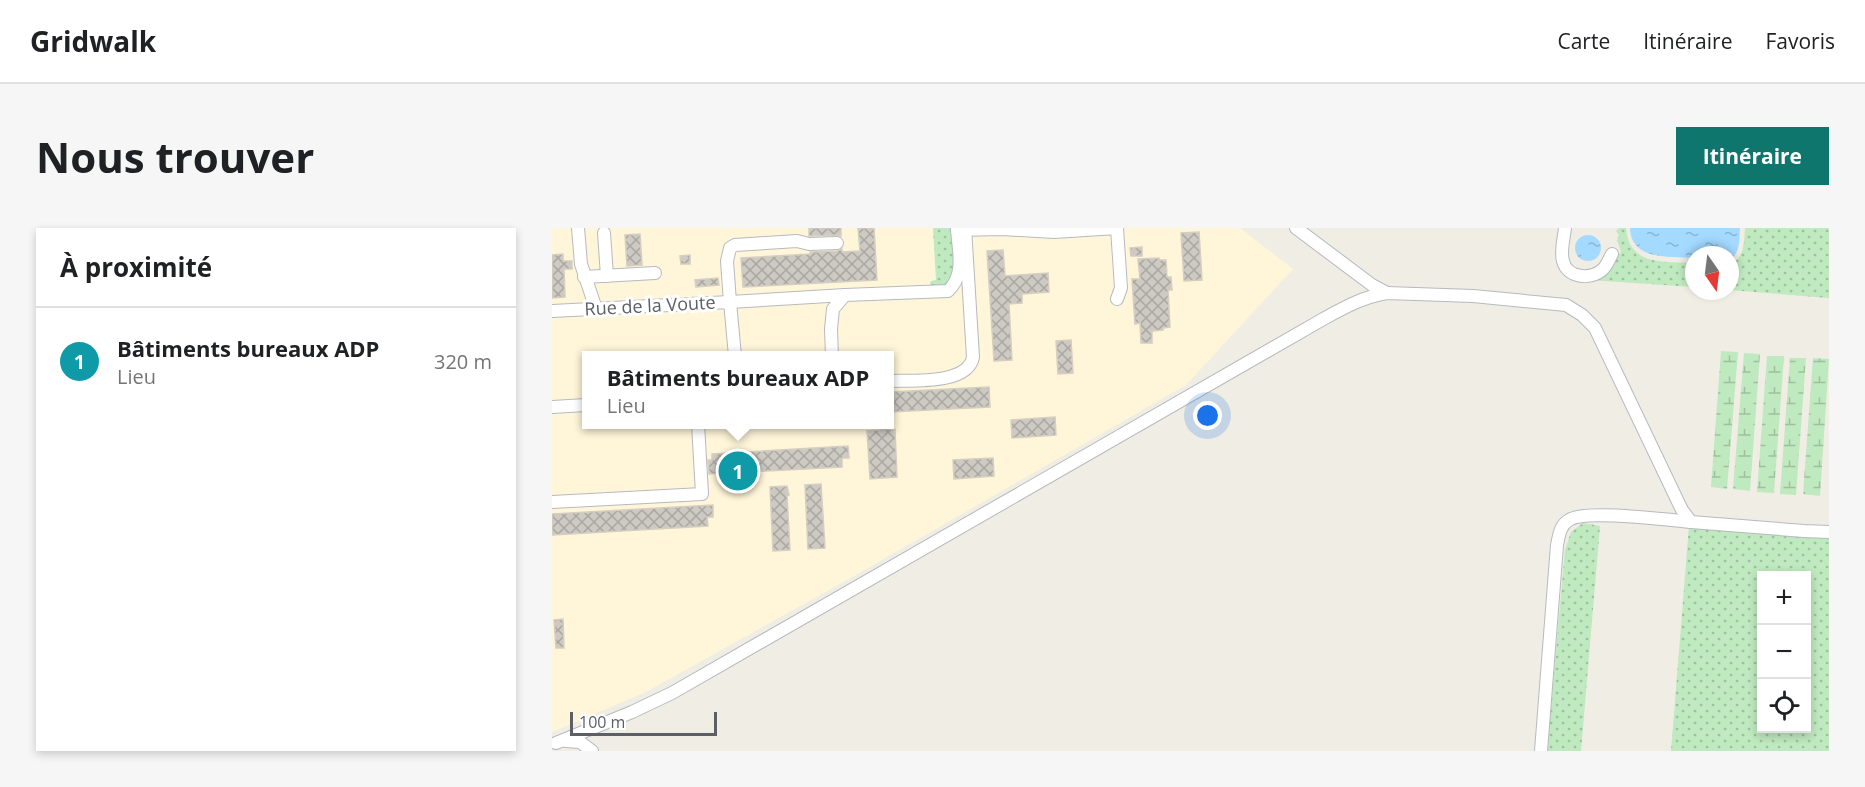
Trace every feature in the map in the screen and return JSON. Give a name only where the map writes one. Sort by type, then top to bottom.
[{"type":"lane","points":[[578,228],[581,264],[596,309]]},
{"type":"lane","points":[[961,229],[1054,232],[1118,228],[1121,288],[1117,299]]},
{"type":"lane","points":[[1296,228],[1372,285],[1387,293]]},
{"type":"lane","points":[[1565,228],[1562,258],[1568,270],[1577,276],[1592,275],[1602,270],[1612,254]]},
{"type":"lane","points":[[948,291],[959,274],[961,229]]},
{"type":"lane","points":[[894,381],[951,377],[964,372],[972,363],[970,306],[961,229]]},
{"type":"lane","points":[[604,233],[607,276]]},
{"type":"lane","points":[[837,243],[809,244],[797,241],[735,245],[730,248],[727,261],[730,302],[948,291],[958,292],[970,306]]},
{"type":"lane","points":[[584,277],[655,273]]},
{"type":"lane","points":[[554,744],[672,693],[1324,318],[1356,301],[1387,293],[1473,296],[1566,305],[1582,315],[1595,328],[1682,510],[1691,522]]},
{"type":"lane","points":[[832,351],[833,309],[845,295]]},
{"type":"lane","name":"Rue de la Voute","points":[[552,311],[730,302],[735,351]]},
{"type":"lane","points":[[552,407],[582,405]]},
{"type":"lane","points":[[552,502],[702,494],[698,429]]},
{"type":"lane","points":[[1541,751],[1557,545],[1563,525],[1573,518],[1593,515],[1829,532]]},
{"type":"lane","points":[[554,744],[576,741],[592,751]]},
{"type":"shaded area","points":[[552,228],[1240,228],[1293,269],[1186,385],[854,576],[646,692],[552,732]]},
{"type":"green space","points":[[933,228],[954,228],[956,270],[947,286],[931,286],[930,283],[936,280]]},
{"type":"green space","points":[[1619,228],[1626,228],[1629,241],[1641,256],[1661,261],[1685,262],[1685,286],[1590,280],[1602,275],[1621,252],[1617,240],[1619,235],[1616,231]]},
{"type":"green space","points":[[1745,228],[1829,228],[1829,298],[1739,291],[1739,258],[1744,244]]},
{"type":"green space","points":[[1721,351],[1738,352],[1727,489],[1711,487]]},
{"type":"green space","points":[[1744,353],[1760,354],[1750,491],[1733,489]]},
{"type":"green space","points":[[1767,356],[1784,356],[1774,493],[1757,492]]},
{"type":"green space","points":[[1790,358],[1806,358],[1796,495],[1780,494]]},
{"type":"green space","points":[[1813,358],[1829,359],[1820,496],[1803,494]]},
{"type":"green space","points":[[1583,523],[1600,526],[1581,751],[1547,751],[1565,550],[1571,532]]},
{"type":"green space","points":[[1689,526],[1829,539],[1829,751],[1671,751]]},
{"type":"water","points":[[1630,228],[1740,228],[1739,246],[1685,246],[1685,257],[1653,255],[1637,246],[1632,239]]},
{"type":"water","points":[[1588,235],[1597,239],[1601,248],[1597,257],[1588,261],[1579,257],[1575,248],[1579,239]]},
{"type":"building","points":[[809,228],[841,228],[841,236],[809,236]]},
{"type":"building","points":[[858,228],[874,228],[877,280],[743,287],[741,258],[810,254],[810,252],[842,249],[842,252],[860,251]]},
{"type":"building","points":[[1199,232],[1202,280],[1184,281],[1181,233]]},
{"type":"building","points":[[640,234],[642,265],[627,266],[625,235]]},
{"type":"building","points":[[1142,247],[1142,256],[1131,256],[1130,248]]},
{"type":"building","points":[[1003,250],[1005,276],[1048,273],[1049,292],[1022,294],[1022,303],[1009,304],[1012,360],[994,361],[987,251]]},
{"type":"building","points":[[563,254],[563,261],[572,261],[572,269],[564,269],[565,297],[552,298],[552,255]]},
{"type":"building","points":[[690,255],[690,264],[681,264],[680,256]]},
{"type":"building","points":[[1159,258],[1159,260],[1166,260],[1167,277],[1171,277],[1172,290],[1168,290],[1170,327],[1152,331],[1152,343],[1141,343],[1140,323],[1135,324],[1132,279],[1140,279],[1138,259]]},
{"type":"building","points":[[718,278],[719,285],[696,287],[695,280]]},
{"type":"building","points":[[1071,340],[1073,373],[1058,374],[1056,341]]},
{"type":"building","points":[[989,387],[990,407],[894,412],[894,392]]},
{"type":"building","points":[[1055,417],[1056,435],[1012,438],[1011,420]]},
{"type":"building","points":[[895,429],[897,477],[870,479],[867,431]]},
{"type":"building","points":[[848,446],[849,458],[842,458],[842,467],[709,474],[708,460],[712,460],[712,454]]},
{"type":"building","points":[[993,458],[994,476],[954,479],[953,460]]},
{"type":"building","points":[[821,484],[825,548],[808,549],[805,485]]},
{"type":"building","points":[[787,486],[790,550],[773,551],[770,487]]},
{"type":"building","points":[[713,505],[713,517],[707,517],[708,526],[552,535],[552,514]]},
{"type":"building","points":[[563,619],[564,648],[556,648],[554,620]]},
{"type":"place","name":"Bâtiments bureaux ADP","points":[[738,471]]}]
